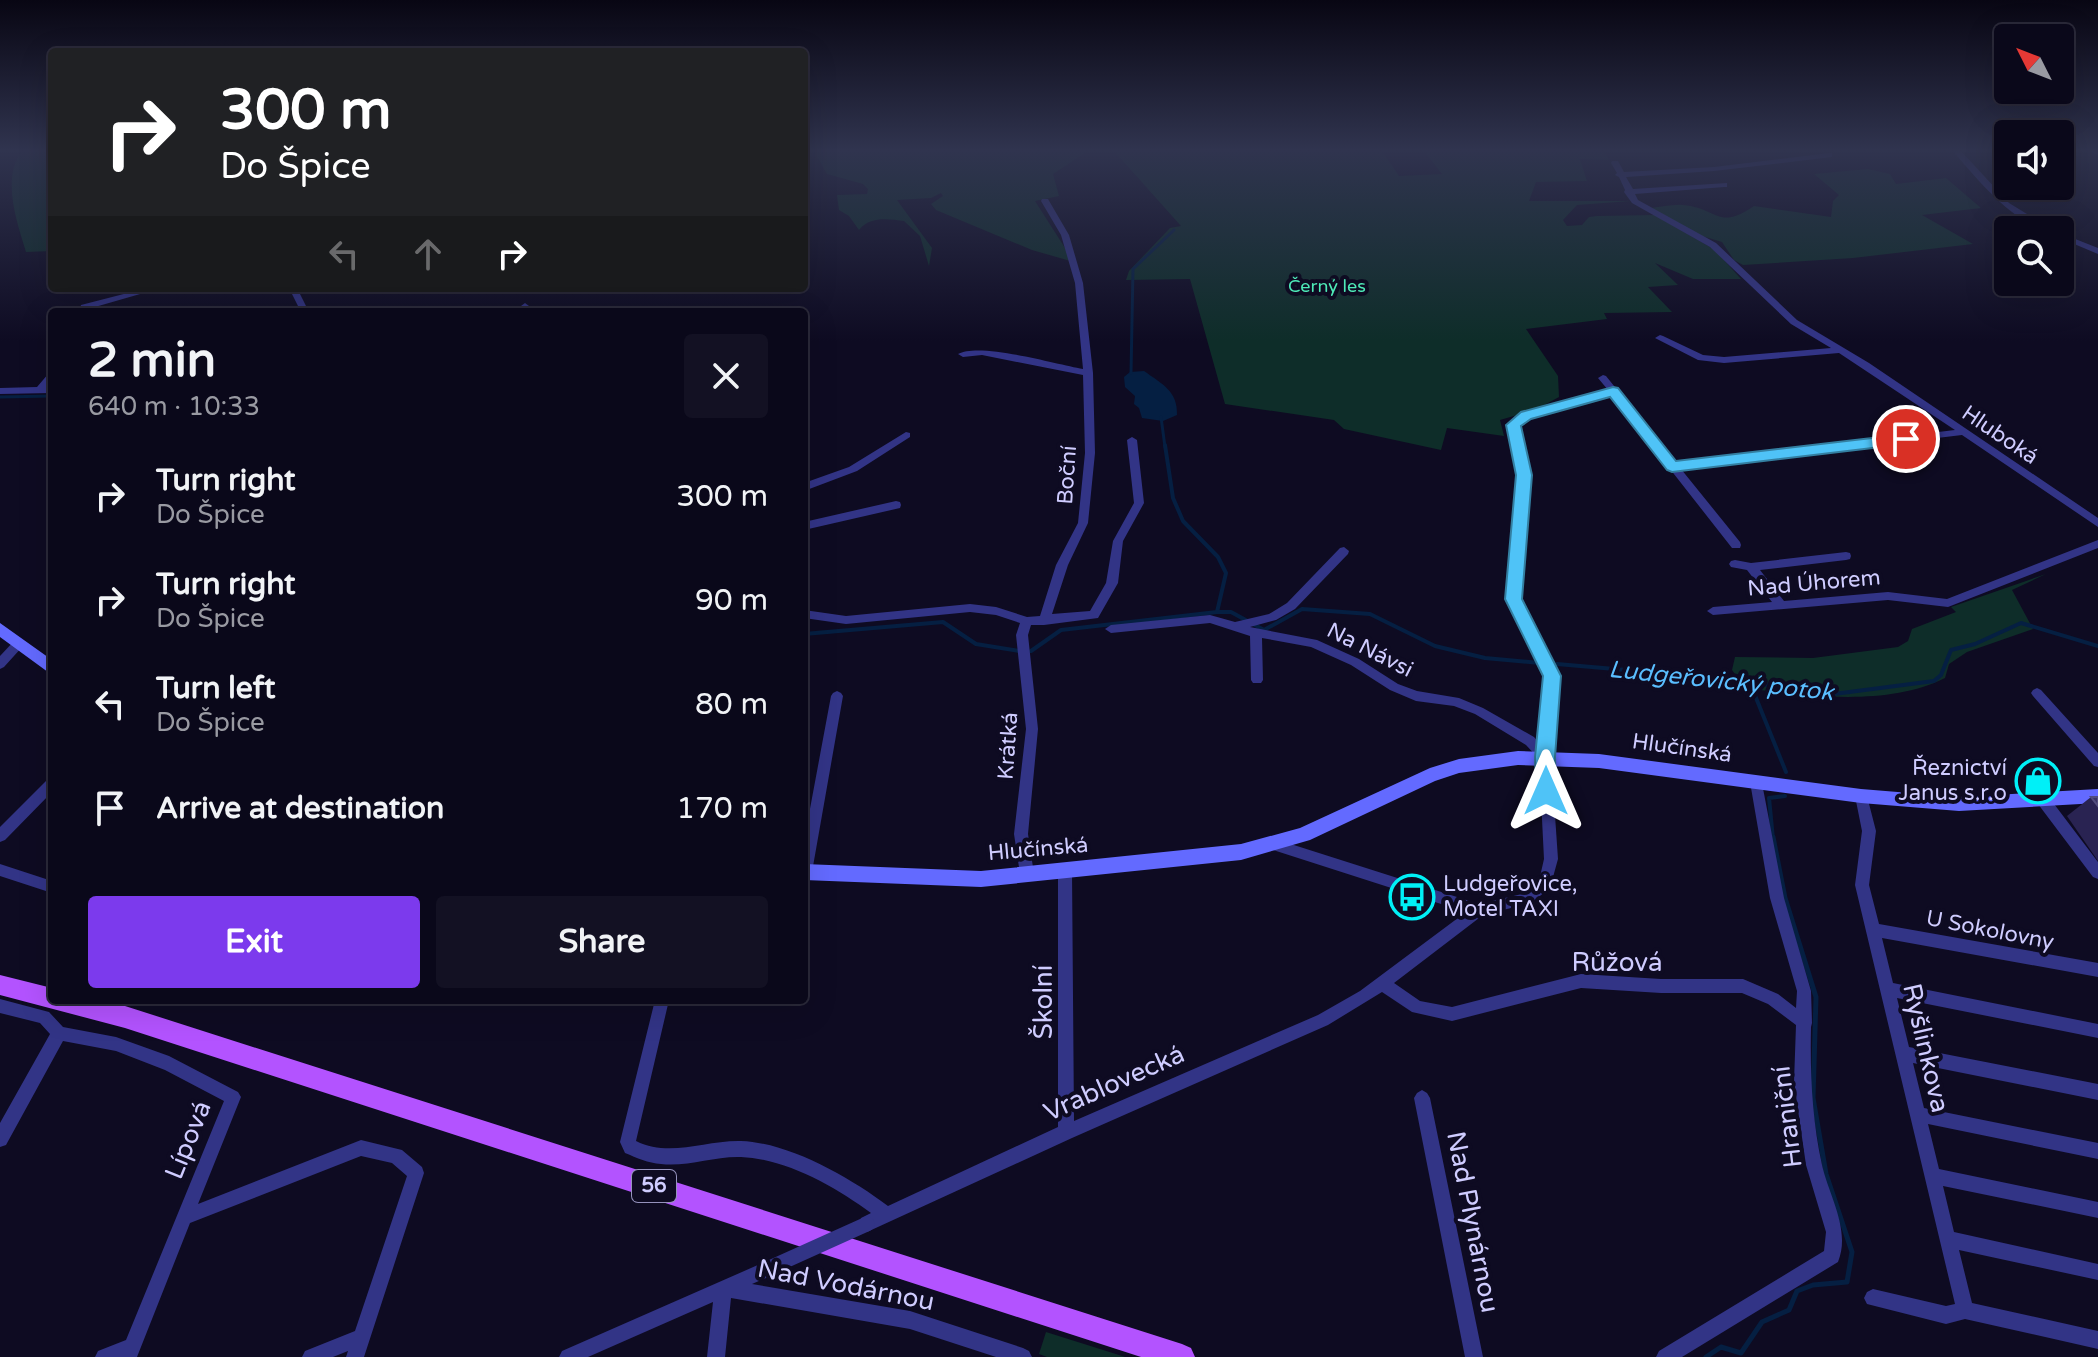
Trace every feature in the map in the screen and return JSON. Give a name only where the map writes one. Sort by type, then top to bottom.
[{"type":"main road","points":[[0,985],[48,997]]},
{"type":"main road","name":"56","points":[[75,1004],[155,1026],[1182,1357]]},
{"type":"street","name":"Boční","points":[[1044,621],[1062,565],[1083,523],[1090,453],[1088,373],[1079,283],[1065,235],[1053,214]]},
{"type":"street","name":"Hluboká","points":[[1659,214],[1713,245],[1786,316],[1842,350],[2098,523]]},
{"type":"street","points":[[2074,241],[2098,251]]},
{"type":"street","points":[[84,308],[139,292]]},
{"type":"street","points":[[1660,338],[1701,358],[1724,360],[1842,350]]},
{"type":"street","points":[[963,354],[983,348],[1088,373]]},
{"type":"street","points":[[1603,378],[1736,545]]},
{"type":"street","points":[[0,391],[46,389]]},
{"type":"street","name":"Vrablovecká","points":[[568,1357],[1066,1132],[1323,1020],[1382,983],[1479,910],[1526,899],[1537,893],[1548,878],[1551,859],[1545,757],[1552,676],[1514,599],[1524,475],[1514,425],[1526,416],[1613,392]]},
{"type":"street","points":[[1672,467],[1964,432]]},
{"type":"street","points":[[808,486],[844,474],[906,435]]},
{"type":"street","points":[[808,615],[846,620],[970,608],[996,611],[1027,621],[1094,615],[1112,583],[1118,541],[1139,503],[1132,440]]},
{"type":"street","points":[[808,525],[896,505]]},
{"type":"street","name":"Nad Úhorem","points":[[1713,611],[1888,596],[1948,603],[2098,544]]},
{"type":"street","points":[[1257,680],[1248,626],[1272,617],[1296,602],[1344,551]]},
{"type":"street","points":[[1735,564],[1751,567],[1846,556]]},
{"type":"street","points":[[1751,567],[1781,605]]},
{"type":"street","name":"Na Návsi","points":[[1111,629],[1210,619],[1321,645],[1394,687],[1467,706],[1530,741],[1545,757]]},
{"type":"street","name":"Krátká","points":[[1027,621],[1022,635],[1032,729],[1021,834],[1027,874]]},
{"type":"street","points":[[0,629],[48,666]]},
{"type":"street","points":[[0,664],[19,643]]},
{"type":"street","points":[[2037,693],[2098,762]]},
{"type":"street","name":"Hlučínská","points":[[808,851],[837,696]]},
{"type":"street","name":"Hlučínská","points":[[808,872],[945,878],[1027,874],[1275,845],[1430,775],[1489,760],[1545,757],[1861,796],[1959,804],[2098,796]]},
{"type":"street","name":"Hraniční","points":[[1665,1357],[1832,1256],[1834,1232],[1814,1165],[1802,1082],[1804,991],[1777,898],[1756,782]]},
{"type":"street","points":[[0,836],[48,788]]},
{"type":"street","name":"Ryšlinkova","points":[[1861,796],[1869,831],[1862,885],[1965,1310]]},
{"type":"street","points":[[2043,800],[2098,873]]},
{"type":"street","name":"Hlučínská","points":[[1275,845],[1479,910]]},
{"type":"street","points":[[0,870],[48,886]]},
{"type":"street","name":"Školní","points":[[1065,871],[1066,1132]]},
{"type":"street","name":"U Sokolovny","points":[[1874,930],[2098,970]]},
{"type":"street","name":"Růžová","points":[[1382,983],[1417,1007],[1452,1014],[1581,981],[1661,986],[1743,986],[1773,999],[1805,1023]]},
{"type":"street","points":[[1888,989],[2098,1031]]},
{"type":"street","points":[[661,1004],[628,1142],[631,1147],[678,1158],[731,1149],[755,1151],[826,1176],[887,1215]]},
{"type":"street","name":"Lípová","points":[[0,1006],[44,1017],[59,1033],[116,1044],[169,1064],[233,1097],[130,1352],[104,1357]]},
{"type":"street","points":[[0,1139],[59,1033]]},
{"type":"street","points":[[1902,1053],[2098,1092]]},
{"type":"street","name":"Nad Plynárnou","points":[[1422,1098],[1474,1357]]},
{"type":"street","points":[[1917,1114],[2098,1151]]},
{"type":"street","points":[[185,1217],[361,1148],[396,1156],[416,1173],[355,1357]]},
{"type":"street","points":[[1931,1175],[2098,1210]]},
{"type":"street","points":[[1947,1239],[2098,1272]]},
{"type":"street","name":"Nad Vodárnou","points":[[716,1357],[723,1288],[910,1320],[1023,1357]]},
{"type":"street","points":[[1873,1298],[1946,1315],[1965,1310],[2098,1340]]},
{"type":"street","points":[[311,1357],[362,1337]]},
{"type":"green space","points":[[15,214],[48,214],[48,251],[26,252]]},
{"type":"green space","points":[[846,214],[907,214],[932,248],[929,266],[920,236],[904,221],[874,220],[859,230]]},
{"type":"green space","points":[[946,214],[1044,214],[1074,262],[1032,250]]},
{"type":"green space","name":"Černý les","points":[[1171,214],[1568,214],[1563,220],[1567,226],[1582,225],[1589,217],[1597,216],[1655,215],[1715,250],[1741,279],[1693,279],[1655,263],[1678,285],[1648,287],[1672,312],[1604,313],[1607,319],[1526,329],[1558,376],[1559,397],[1535,410],[1500,420],[1504,436],[1447,428],[1441,450],[1344,429],[1334,420],[1225,404],[1190,279],[1126,280],[1129,271],[1170,228],[1181,226]]},
{"type":"green space","points":[[1663,214],[1732,217],[1739,214],[1812,214],[1831,217],[1831,214],[1928,214],[1922,215],[1973,244],[1853,258],[1743,265],[1734,260],[1722,242],[1702,236]]},
{"type":"green space","points":[[2046,574],[2012,590],[2033,629],[1967,652],[1949,664],[1945,678],[1923,687],[1873,696],[1794,694],[1745,688],[1732,670],[1735,657],[1813,658],[1898,647],[1908,641],[1912,629],[1956,612],[1951,607]]},
{"type":"green space","points":[[1046,1332],[1125,1357],[1047,1357],[1039,1354]]},
{"type":"water","points":[[1144,371],[1172,394],[1177,415],[1163,421],[1142,418],[1134,404],[1135,396],[1125,387],[1124,377],[1130,372]]},
{"type":"waterway","points":[[1131,373],[1133,269],[1174,230]]},
{"type":"waterway","name":"Ludgeřovický potok","points":[[0,397],[48,396]]},
{"type":"waterway","points":[[1161,417],[1165,447]]},
{"type":"waterway","points":[[1165,445],[1173,498],[1183,521],[1218,557],[1226,573],[1217,612]]},
{"type":"waterway","name":"Ludgeřovický potok","points":[[1217,612],[1231,612],[1264,630],[1302,609],[1370,614],[1435,646],[1485,658],[1540,663]]},
{"type":"waterway","name":"Ludgeřovický potok","points":[[1031,651],[1061,630],[1217,612]]},
{"type":"waterway","name":"Ludgeřovický potok","points":[[808,634],[943,622],[976,644],[1019,651]]},
{"type":"waterway","name":"Ludgeřovický potok","points":[[1557,664],[1707,677],[1834,694],[1934,681],[1941,675],[1951,650],[1975,644],[2021,623],[2098,646]]},
{"type":"waterway","points":[[1750,683],[1786,772]]},
{"type":"waterway","points":[[1773,839],[1769,798],[1785,796]]},
{"type":"waterway","points":[[1706,1357],[1721,1347],[1741,1353],[1762,1322],[1789,1310],[1797,1291],[1813,1285],[1847,1282],[1852,1252],[1826,1174],[1813,1098],[1816,997],[1785,898],[1773,837]]},
{"type":"place","name":"Řeznictví Janus s.r.o","points":[[2038,781]]},
{"type":"place","name":"Ludgeřovice, Motel TAXI","points":[[1412,897]]},
{"type":"route","points":[[1546,791],[1545,757],[1552,676],[1514,599],[1513,580],[1524,475],[1514,425],[1526,416],[1613,392],[1672,467],[1906,439]]}]
